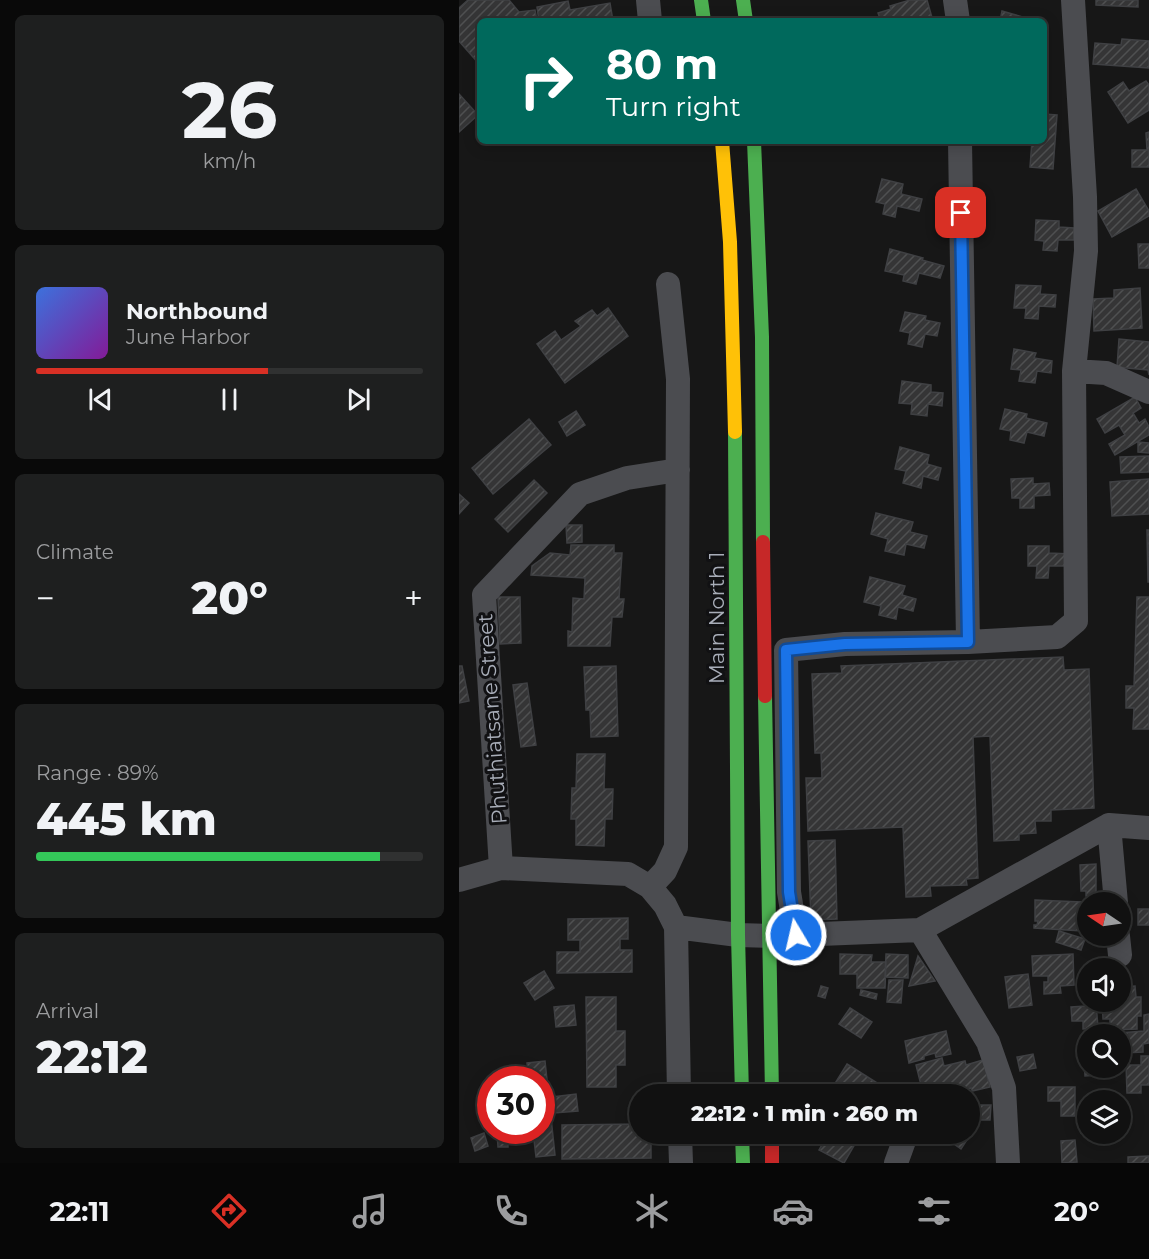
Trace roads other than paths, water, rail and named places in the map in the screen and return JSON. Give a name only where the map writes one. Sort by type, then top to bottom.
[{"type":"main road","points":[[701,0],[704,18]]},
{"type":"main road","points":[[743,0],[746,18]]},
{"type":"main road","name":"Main North 1","points":[[722,144],[730,242],[736,452],[738,935],[742,1084]]},
{"type":"main road","points":[[754,144],[762,337],[764,629],[772,1084]]},
{"type":"main road","points":[[743,1144],[743,1163]]},
{"type":"main road","points":[[772,1144],[773,1163]]},
{"type":"street","points":[[648,0],[650,18]]},
{"type":"street","points":[[955,0],[958,18]]},
{"type":"street","points":[[796,935],[789,892],[786,650],[845,644],[968,642],[1057,637],[1076,621],[1074,371],[1086,251],[1073,0]]},
{"type":"street","points":[[960,144],[968,642]]},
{"type":"street","points":[[649,887],[665,871],[676,847],[678,380],[669,284]]},
{"type":"street","points":[[1074,371],[1106,373],[1149,392]]},
{"type":"street","name":"Phuthiatsane Street","points":[[501,868],[484,595],[580,494],[627,478],[678,470]]},
{"type":"street","points":[[676,927],[738,935],[770,936],[920,930],[1109,825],[1149,828]]},
{"type":"street","points":[[1109,825],[1115,892]]},
{"type":"street","points":[[459,880],[501,868],[628,874],[649,887],[665,905],[676,927],[679,1084]]},
{"type":"street","points":[[920,930],[989,1042],[1004,1088],[1008,1163]]},
{"type":"street","points":[[680,1144],[681,1163]]}]
